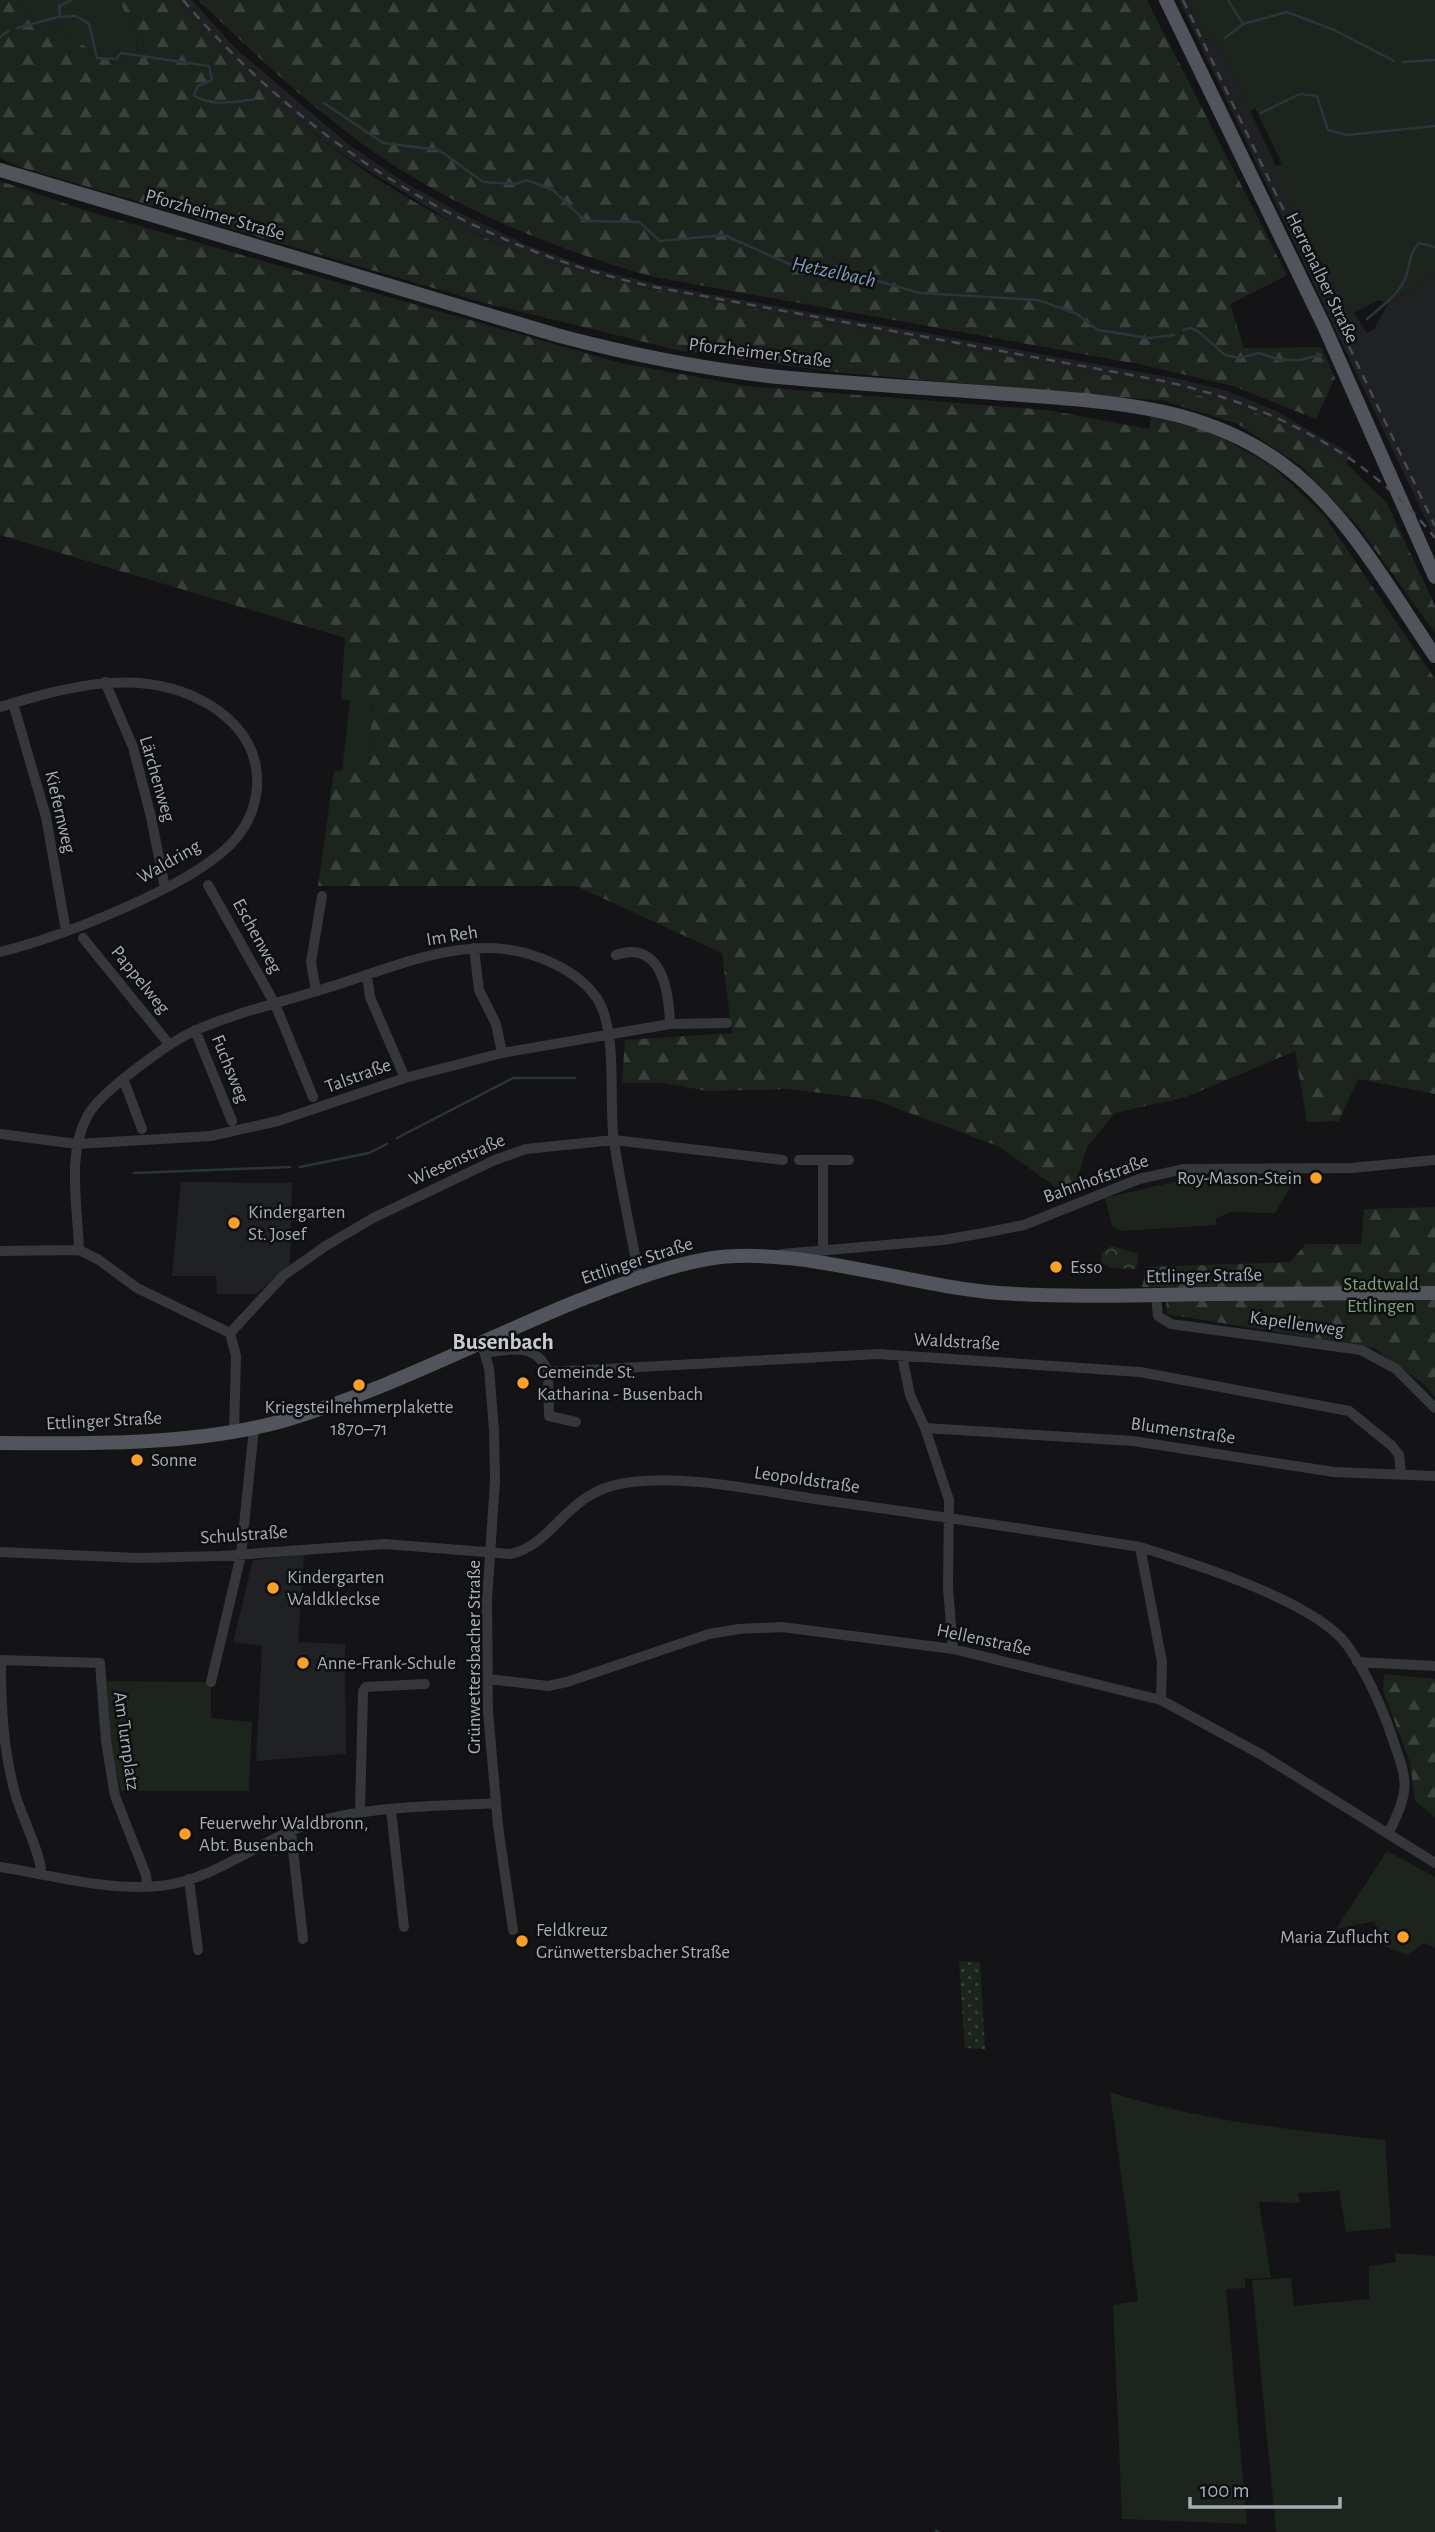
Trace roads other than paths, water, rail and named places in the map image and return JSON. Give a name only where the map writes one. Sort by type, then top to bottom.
[{"type":"main road","name":"Herrenalber Straße","points":[[1166,0],[1330,338],[1435,577]]},
{"type":"main road","name":"Pforzheimer Straße","points":[[0,170],[520,324],[647,358],[779,377],[1105,401],[1168,410],[1217,426],[1262,450],[1306,483],[1345,527],[1435,656]]},
{"type":"main road","name":"Ettlinger Straße","points":[[0,1443],[80,1444],[234,1431],[291,1419],[483,1348],[639,1277],[710,1259],[772,1257],[995,1293],[1156,1296],[1435,1293]]},
{"type":"street","name":"Waldring","points":[[0,707],[105,681],[145,681],[181,689],[222,712],[238,727],[252,750],[258,786],[257,800],[231,844],[198,870],[165,888],[66,931],[0,952]]},
{"type":"street","name":"Lärchenweg","points":[[105,681],[132,747],[151,817],[165,888]]},
{"type":"street","name":"Kiefernweg","points":[[13,703],[46,817],[66,931]]},
{"type":"street","name":"Eschenweg","points":[[208,885],[275,1004],[313,1097]]},
{"type":"street","points":[[316,991],[312,962],[323,896]]},
{"type":"street","name":"Pappelweg","points":[[83,938],[169,1044]]},
{"type":"street","name":"Im Reh","points":[[77,1144],[87,1116],[97,1103],[169,1044],[195,1030],[422,958],[474,948],[518,952],[550,963],[572,975],[597,998],[608,1034],[614,1140],[639,1277]]},
{"type":"street","points":[[474,948],[479,990],[500,1038],[502,1053]]},
{"type":"street","points":[[616,954],[626,951],[642,954],[663,975],[668,986],[670,1024]]},
{"type":"street","points":[[367,975],[369,997],[405,1078]]},
{"type":"street","name":"Talstraße","points":[[0,1134],[77,1144],[172,1140],[236,1131],[319,1109],[405,1078],[502,1053],[670,1024],[727,1023]]},
{"type":"street","name":"Fuchsweg","points":[[195,1030],[232,1121]]},
{"type":"street","points":[[124,1082],[142,1129]]},
{"type":"street","name":"Wiesenstraße","points":[[230,1333],[283,1276],[324,1247],[373,1219],[495,1160],[526,1149],[614,1140],[783,1160]]},
{"type":"street","points":[[77,1144],[79,1250]]},
{"type":"street","points":[[799,1160],[849,1160]]},
{"type":"street","points":[[823,1160],[823,1249]]},
{"type":"street","name":"Bahnhofstraße","points":[[772,1257],[823,1249],[943,1240],[1012,1227],[1139,1178],[1184,1169],[1351,1168],[1435,1160]]},
{"type":"street","points":[[0,1251],[79,1250],[99,1260],[136,1288],[230,1333],[236,1356],[234,1431]]},
{"type":"street","name":"Kapellenweg","points":[[1156,1296],[1158,1316],[1171,1324],[1361,1350],[1396,1369],[1435,1408]]},
{"type":"street","points":[[483,1348],[517,1348],[530,1351],[545,1362],[548,1372],[549,1416],[576,1422]]},
{"type":"street","name":"Grünwettersbacher Straße","points":[[483,1348],[494,1430],[491,1554],[487,1600],[488,1679],[496,1802],[513,1930]]},
{"type":"street","name":"Waldstraße","points":[[548,1372],[878,1353],[1140,1372],[1349,1411],[1392,1446],[1399,1455],[1401,1474]]},
{"type":"street","points":[[902,1356],[910,1395],[925,1429],[949,1500],[948,1588],[953,1649]]},
{"type":"street","points":[[211,1682],[241,1555],[254,1428]]},
{"type":"street","name":"Blumenstraße","points":[[925,1429],[1133,1441],[1334,1472],[1435,1476]]},
{"type":"street","name":"Leopoldstraße","points":[[491,1554],[527,1550],[578,1502],[593,1492],[626,1483],[660,1481],[736,1488],[1140,1547],[1222,1574],[1282,1600],[1333,1630],[1376,1693],[1404,1769],[1404,1798],[1389,1832]]},
{"type":"street","name":"Schulstraße","points":[[0,1552],[138,1558],[241,1555],[385,1544],[491,1554]]},
{"type":"street","points":[[1140,1547],[1162,1662],[1161,1700]]},
{"type":"street","name":"Hellenstraße","points":[[488,1679],[548,1686],[709,1634],[739,1629],[782,1627],[953,1649],[1161,1700],[1262,1755],[1435,1863]]},
{"type":"street","points":[[1,1660],[2,1723],[9,1767],[24,1824],[42,1865],[41,1874]]},
{"type":"street","name":"Am Turnplatz","points":[[1,1660],[100,1663],[106,1741],[115,1796],[146,1875],[147,1887]]},
{"type":"street","points":[[1357,1662],[1435,1666]]},
{"type":"street","points":[[360,1812],[363,1691],[366,1687],[425,1684]]},
{"type":"street","points":[[0,1867],[147,1887],[190,1879],[291,1832],[332,1817],[360,1812],[496,1802]]},
{"type":"street","points":[[391,1810],[404,1927]]},
{"type":"street","points":[[291,1832],[303,1939]]},
{"type":"street","points":[[190,1879],[198,1950]]},
{"type":"waterway","name":"Hetzelbach","points":[[72,0],[59,6],[60,17],[76,16],[89,24],[97,58],[116,59],[121,53],[209,66],[212,80],[198,86],[194,95],[215,102],[255,99]]},
{"type":"waterway","points":[[1228,0],[1243,24],[1287,12],[1334,30],[1394,61]]},
{"type":"waterway","points":[[17,28],[58,17]]},
{"type":"waterway","points":[[1225,38],[1243,24]]},
{"type":"waterway","points":[[0,37],[8,31]]},
{"type":"waterway","points":[[1403,62],[1435,60]]},
{"type":"waterway","points":[[1261,113],[1300,94],[1317,96],[1328,130],[1347,135],[1435,126]]},
{"type":"waterway","name":"Hetzelbach","points":[[324,103],[383,143],[439,150],[483,182],[515,184],[527,180],[553,190],[585,221],[639,222],[660,241],[724,235],[798,268],[871,279],[920,293],[1038,300],[1077,314],[1098,330],[1149,338],[1174,335]]},
{"type":"waterway","name":"Hetzelbach","points":[[1367,319],[1402,285],[1413,251],[1419,243],[1435,247]]},
{"type":"waterway","name":"Hetzelbach","points":[[1183,330],[1190,328],[1198,331],[1225,355],[1239,358],[1259,353],[1280,360],[1300,360],[1321,355]]},
{"type":"waterway","points":[[397,1138],[513,1078],[575,1078]]},
{"type":"waterway","points":[[300,1167],[369,1153],[387,1144]]},
{"type":"waterway","points":[[134,1173],[290,1167]]},
{"type":"railway","points":[[183,0],[230,51],[281,99],[335,142],[393,181],[454,215],[517,244],[582,268],[649,286],[1158,380],[1236,402],[1274,417],[1345,456],[1378,480],[1408,507],[1435,538]]},
{"type":"railway","points":[[1183,0],[1435,526]]},
{"type":"place","name":"Roy-Mason-Stein","points":[[1316,1178]]},
{"type":"place","name":"Kindergarten St. Josef","points":[[234,1223]]},
{"type":"place","name":"Esso","points":[[1056,1267]]},
{"type":"place","name":"Gemeinde St. Katharina - Busenbach","points":[[523,1383]]},
{"type":"place","name":"Kriegsteilnehmerplakette 1870–71","points":[[359,1385]]},
{"type":"place","name":"Sonne","points":[[137,1460]]},
{"type":"place","name":"Kindergarten Waldkleckse","points":[[273,1588]]},
{"type":"place","name":"Anne-Frank-Schule","points":[[303,1663]]},
{"type":"place","name":"Feuerwehr Waldbronn, Abt. Busenbach","points":[[185,1834]]},
{"type":"place","name":"Maria Zuflucht","points":[[1403,1937]]},
{"type":"place","name":"Feldkreuz Grünwettersbacher Straße","points":[[522,1941]]},
{"type":"district","name":"Busenbach","points":[[503,1342]]},
{"type":"park label","name":"Stadtwald Ettlingen","points":[[1381,1295]]}]
